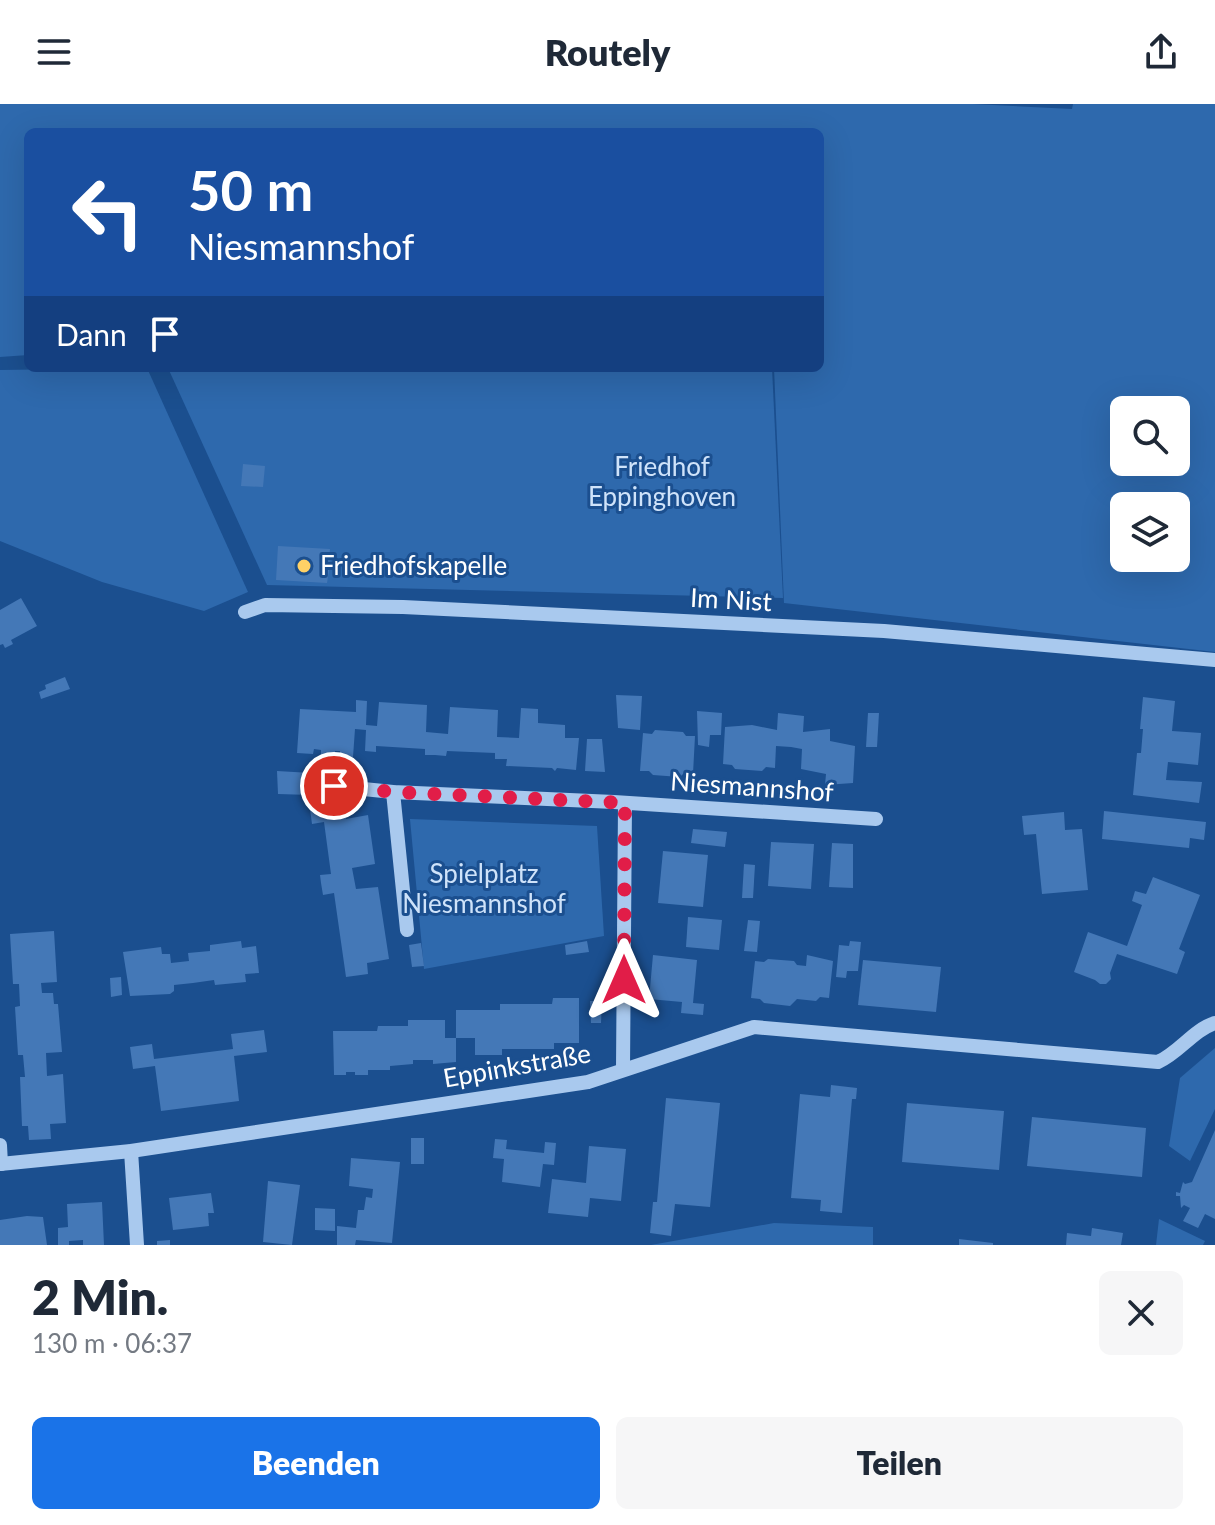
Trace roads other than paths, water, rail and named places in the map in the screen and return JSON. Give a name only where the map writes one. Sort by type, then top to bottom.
[{"type":"street","name":"Im Nist","points":[[245,612],[265,605],[403,607],[884,631],[1215,660]]},
{"type":"street","name":"Niesmannshof","points":[[334,786],[393,792],[876,819]]},
{"type":"street","points":[[393,792],[407,930]]},
{"type":"street","points":[[623,1069],[625,803]]},
{"type":"street","name":"Eppinkstraße","points":[[0,1145],[0,1164],[131,1151],[588,1082],[754,1027],[1158,1062],[1172,1056],[1206,1026],[1215,1023]]},
{"type":"street","points":[[131,1151],[137,1245]]},
{"type":"place","name":"Friedhofskapelle","points":[[304,566]]},
{"type":"park label","name":"Friedhof Eppinghoven","points":[[662,482]]},
{"type":"park label","name":"Spielplatz Niesmannshof","points":[[484,889]]}]
